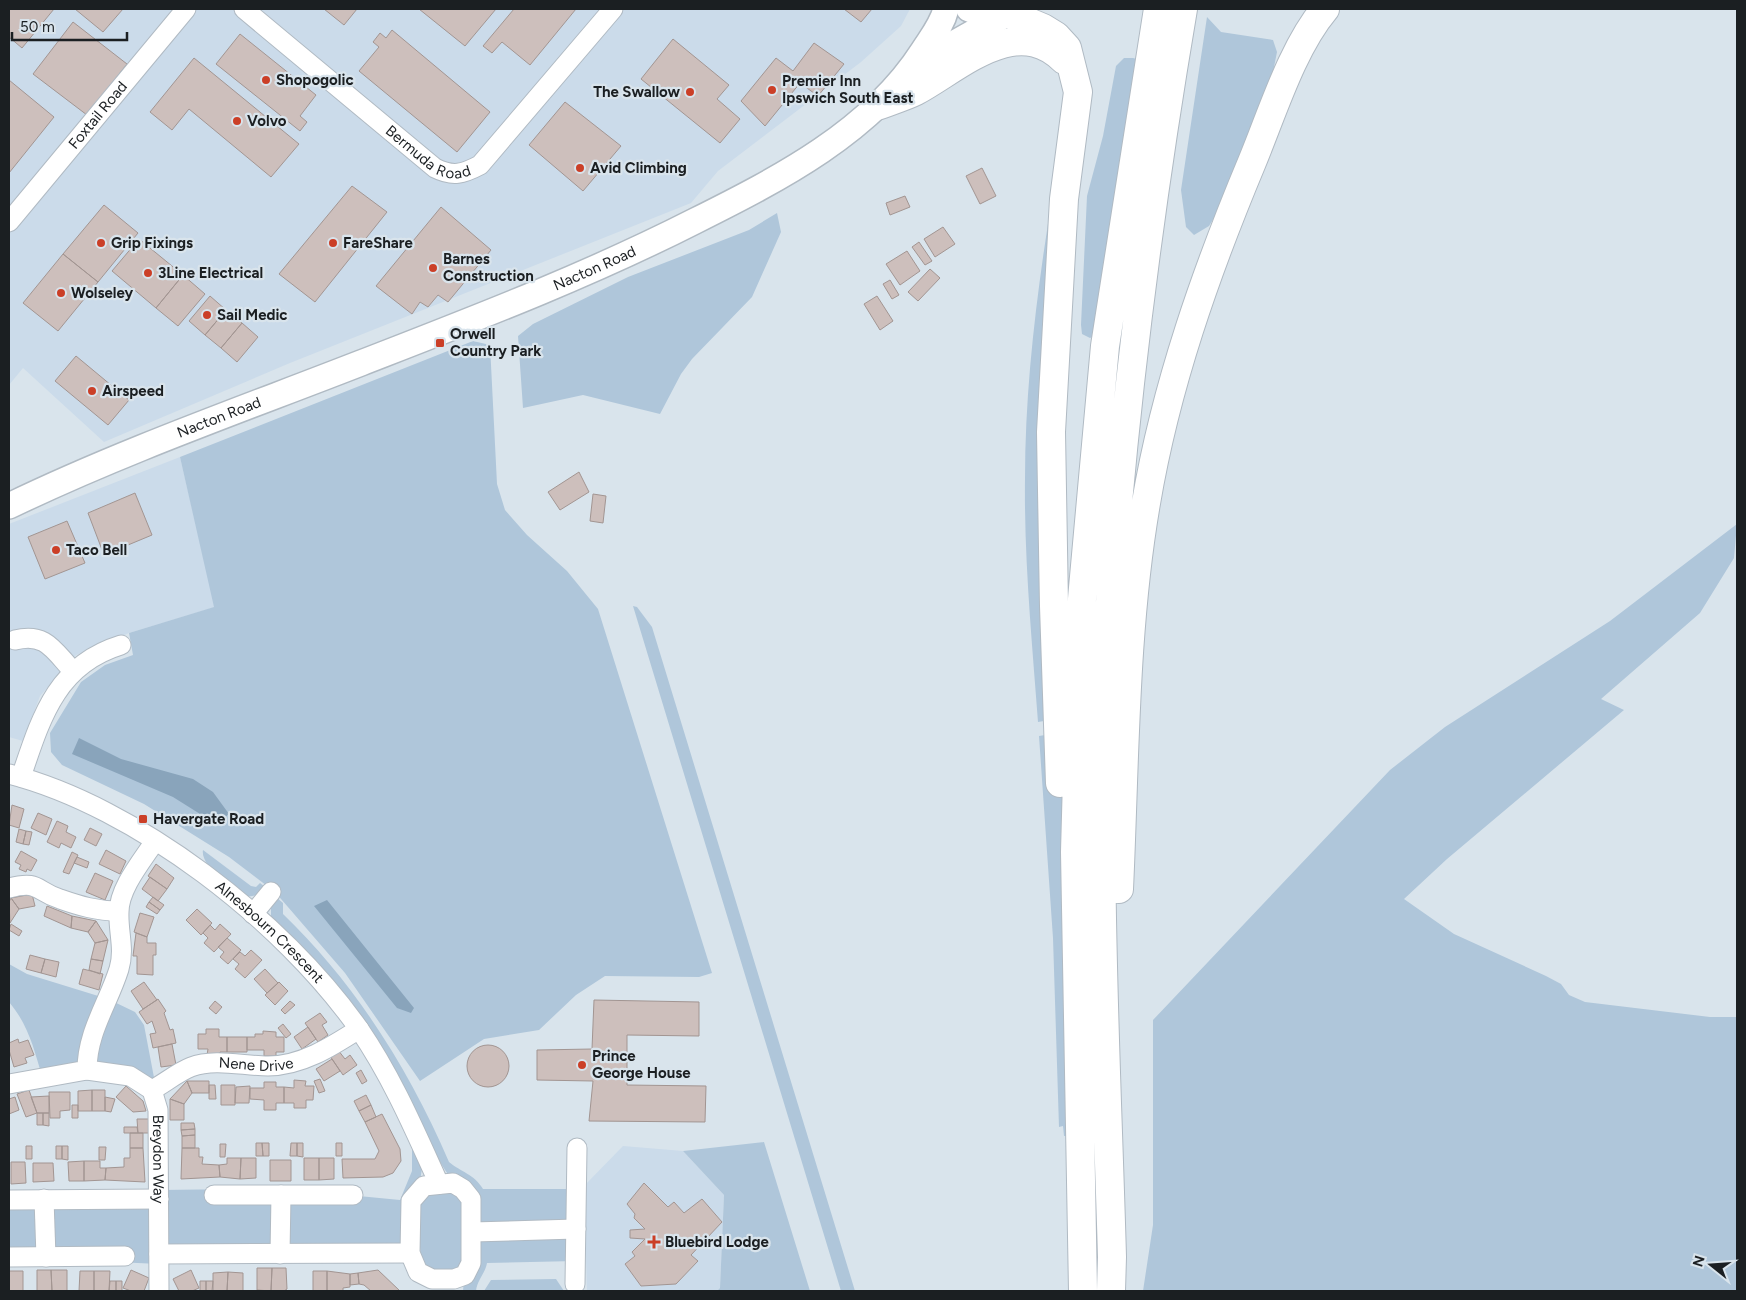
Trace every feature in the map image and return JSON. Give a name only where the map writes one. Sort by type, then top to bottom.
[{"type":"highway","points":[[1111,1291],[1101,916],[1108,616],[1165,39],[1158,9]]},
{"type":"highway","points":[[1083,1291],[1075,852],[1082,599],[1105,346],[1165,39],[1183,9]]},
{"type":"highway","points":[[1103,968],[1118,913],[1132,615],[1146,503],[1174,375],[1214,253],[1263,133],[1305,37],[1325,9]]},
{"type":"highway","points":[[1014,13],[1056,36],[1067,48],[1078,92],[1064,199],[1051,432],[1060,787],[1075,852]]},
{"type":"highway","points":[[877,106],[916,91],[974,54],[989,47],[1008,43],[1045,46],[1058,54],[1074,70]]},
{"type":"main road","name":"Nacton Road","points":[[9,493],[74,474],[494,311],[623,257],[756,191],[818,153],[877,106],[914,66],[943,21],[946,9]]},
{"type":"main road","points":[[968,9],[984,15],[1014,13]]},
{"type":"main road","name":"Nacton Road","points":[[914,66],[1014,13]]},
{"type":"main road","name":"Nacton Road","points":[[9,506],[74,474]]},
{"type":"street","name":"Foxtail Road","points":[[9,222],[186,9]]},
{"type":"street","name":"Bermuda Road","points":[[244,9],[435,168],[447,174],[465,173],[480,165],[613,9]]},
{"type":"street","points":[[15,640],[26,638],[44,640],[73,670]]},
{"type":"street","points":[[15,776],[46,708],[73,670],[90,658],[121,645]]},
{"type":"street","name":"Alnesbourn Crescent","points":[[15,776],[101,811],[194,865],[254,914],[299,957],[358,1029],[398,1093],[439,1184]]},
{"type":"street","points":[[86,1070],[87,1051],[92,1031],[108,999],[119,968],[122,949],[118,911],[126,887],[155,841]]},
{"type":"street","points":[[9,888],[24,884],[36,885],[57,898],[96,911],[118,911]]},
{"type":"street","points":[[254,914],[271,892]]},
{"type":"street","name":"Nene Drive","points":[[152,1090],[190,1067],[207,1063],[270,1066],[302,1060],[336,1044],[358,1029]]},
{"type":"street","points":[[9,1084],[86,1070],[130,1076],[152,1090]]},
{"type":"street","name":"Breydon Way","points":[[152,1090],[158,1110],[159,1291]]},
{"type":"street","points":[[575,1284],[577,1148]]},
{"type":"street","points":[[453,1183],[463,1189],[471,1199],[471,1263],[465,1274],[454,1285],[432,1279],[418,1272],[410,1253],[412,1201],[424,1186],[439,1184],[453,1183]]},
{"type":"street","points":[[214,1195],[353,1195]]},
{"type":"street","points":[[280,1195],[280,1254]]},
{"type":"street","points":[[44,1199],[46,1257]]},
{"type":"street","points":[[9,1200],[159,1199]]},
{"type":"street","points":[[472,1232],[576,1229]]},
{"type":"street","points":[[159,1254],[410,1253]]},
{"type":"street","points":[[9,1257],[125,1256]]},
{"type":"shaded area","points":[[9,9],[910,9],[901,26],[861,62],[718,171],[691,203],[290,363],[104,442],[23,368],[9,385]]},
{"type":"shaded area","points":[[1207,17],[1221,32],[1273,40],[1277,52],[1270,87],[1223,203],[1209,226],[1194,235],[1186,227],[1181,190]]},
{"type":"shaded area","points":[[1124,58],[1144,61],[1103,332],[1090,338],[1082,334],[1081,325],[1087,196],[1103,136],[1116,66]]},
{"type":"shaded area","points":[[1057,167],[1061,771],[1074,1033],[1075,1135],[1064,1136],[1063,1126],[1059,1127],[1053,938],[1039,736],[1045,735],[1044,721],[1038,722],[1029,600],[1025,509],[1026,440],[1031,361],[1039,283]]},
{"type":"shaded area","points":[[777,213],[781,232],[752,297],[692,359],[681,374],[660,414],[583,395],[523,408],[518,336],[533,324],[628,277],[749,230]]},
{"type":"shaded area","points":[[473,341],[490,345],[497,484],[505,510],[527,535],[567,571],[598,609],[712,973],[699,977],[605,976],[576,995],[539,1030],[484,1039],[420,1081],[345,973],[275,892],[229,857],[144,804],[62,765],[51,752],[50,733],[81,682],[105,665],[133,655],[129,633],[214,607],[180,457]]},
{"type":"shaded area","points":[[180,457],[215,607],[129,633],[76,655],[40,696],[23,741],[9,737],[9,524]]},
{"type":"shaded area","points":[[1737,524],[1734,558],[1700,613],[1601,699],[1624,710],[1447,859],[1404,899],[1454,934],[1546,976],[1561,984],[1569,995],[1585,1002],[1710,1017],[1737,1017],[1737,1291],[1143,1291],[1153,1225],[1153,1020],[1390,770],[1445,727],[1610,621]]},
{"type":"shaded area","points":[[633,606],[637,607],[652,627],[855,1291],[841,1291]]},
{"type":"shaded area","points":[[79,738],[121,759],[193,779],[213,792],[229,814],[216,824],[173,797],[72,754]]},
{"type":"shaded area","points":[[203,850],[251,886],[256,887],[260,883],[265,887],[257,895],[251,896],[246,896],[232,889],[211,870],[203,856]]},
{"type":"shaded area","points":[[276,897],[283,903],[283,914],[334,969],[378,1030],[417,1095],[449,1162],[471,1177],[483,1189],[577,1189],[576,1261],[487,1263],[476,1291],[463,1291],[471,1199],[450,1177],[427,1136],[271,918],[271,904]]},
{"type":"shaded area","points":[[327,900],[414,1008],[411,1013],[397,1008],[314,906]]},
{"type":"shaded area","points":[[9,964],[27,974],[108,999],[135,1012],[144,1025],[156,1088],[130,1076],[42,1076],[26,1028],[9,1002]]},
{"type":"shaded area","points":[[764,1142],[810,1291],[717,1291],[720,1288],[724,1195],[683,1151]]},
{"type":"shaded area","points":[[417,1146],[422,1168],[410,1253],[234,1254],[159,1264],[9,1257],[9,1200],[160,1190],[220,1190],[280,1191],[400,1200],[412,1171],[412,1149]]},
{"type":"shaded area","name":"Bluebird Lodge","points":[[623,1146],[683,1151],[724,1195],[720,1288],[717,1291],[587,1291],[584,1186]]},
{"type":"shaded area","points":[[451,1190],[464,1203],[461,1265],[448,1270],[432,1269],[427,1266],[421,1256],[420,1207],[425,1195]]},
{"type":"shaded area","points":[[556,1279],[564,1291],[484,1291],[491,1280]]},
{"type":"building","points":[[9,9],[54,9],[22,48],[9,37]]},
{"type":"building","points":[[75,9],[123,9],[103,32]]},
{"type":"building","points":[[324,9],[357,9],[344,25]]},
{"type":"building","points":[[419,9],[496,9],[465,46]]},
{"type":"building","points":[[514,9],[576,9],[530,65],[502,42],[492,53],[483,46]]},
{"type":"building","points":[[844,9],[872,9],[861,22]]},
{"type":"building","points":[[73,22],[127,64],[87,115],[33,74]]},
{"type":"building","points":[[392,30],[490,112],[457,152],[359,71],[379,47],[373,42],[380,33],[386,38]]},
{"type":"building","name":"Shopogolic","points":[[240,34],[316,95],[300,116],[307,122],[300,131],[216,64]]},
{"type":"building","name":"The Swallow","points":[[673,39],[729,85],[717,99],[740,119],[720,143],[641,79]]},
{"type":"building","name":"Premier Inn Ipswich South East","points":[[814,43],[844,64],[818,96],[800,83],[765,126],[741,101],[776,58],[793,71]]},
{"type":"building","name":"Volvo","points":[[194,58],[299,144],[271,177],[189,109],[172,130],[150,112]]},
{"type":"building","points":[[9,80],[54,117],[9,173]]},
{"type":"building","name":"Avid Climbing","points":[[565,102],[621,146],[583,191],[529,145]]},
{"type":"building","points":[[982,168],[996,196],[980,204],[966,176]]},
{"type":"building","name":"FareShare","points":[[352,186],[387,212],[315,302],[279,274]]},
{"type":"building","points":[[905,196],[910,207],[890,215],[886,203]]},
{"type":"building","name":"Grip Fixings","points":[[104,205],[138,233],[98,282],[63,254]]},
{"type":"building","name":"Barnes Construction","points":[[441,207],[491,250],[448,302],[438,295],[428,307],[420,302],[412,314],[376,286]]},
{"type":"building","points":[[943,227],[955,244],[935,257],[924,239]]},
{"type":"building","name":"3Line Electrical","points":[[139,239],[183,275],[156,308],[112,271]]},
{"type":"building","points":[[919,242],[932,261],[925,265],[912,247]]},
{"type":"building","points":[[907,251],[920,271],[900,285],[886,264]]},
{"type":"building","name":"Wolseley","points":[[63,254],[98,282],[58,331],[23,303]]},
{"type":"building","points":[[930,269],[940,278],[918,301],[908,292]]},
{"type":"building","points":[[183,275],[205,294],[178,326],[156,308]]},
{"type":"building","points":[[890,280],[899,295],[892,299],[883,284]]},
{"type":"building","name":"Sail Medic","points":[[210,296],[226,310],[205,335],[189,321]]},
{"type":"building","points":[[877,296],[893,321],[880,330],[864,304]]},
{"type":"building","points":[[226,310],[242,323],[221,348],[205,335]]},
{"type":"building","points":[[242,323],[258,337],[237,362],[221,348]]},
{"type":"building","name":"Airspeed","points":[[76,356],[129,400],[108,425],[55,381]]},
{"type":"building","points":[[579,472],[589,492],[560,510],[548,492]]},
{"type":"building","points":[[135,493],[152,535],[104,555],[88,513]]},
{"type":"building","points":[[593,494],[606,496],[603,523],[590,521]]},
{"type":"building","name":"Taco Bell","points":[[67,521],[85,563],[45,579],[28,537]]},
{"type":"building","points":[[12,805],[24,809],[19,828],[9,825]]},
{"type":"building","points":[[38,813],[52,819],[46,835],[31,828]]},
{"type":"building","points":[[57,821],[68,826],[66,832],[76,837],[71,848],[61,843],[59,848],[47,842]]},
{"type":"building","points":[[90,828],[102,834],[96,846],[84,840]]},
{"type":"building","points":[[19,829],[26,831],[23,844],[16,842]]},
{"type":"building","points":[[26,831],[32,832],[29,845],[23,844]]},
{"type":"building","points":[[106,850],[126,861],[120,874],[99,864]]},
{"type":"building","points":[[21,851],[37,860],[31,871],[27,869],[26,872],[19,869],[21,865],[15,862]]},
{"type":"building","points":[[72,852],[78,855],[69,874],[63,872]]},
{"type":"building","points":[[77,857],[89,862],[87,868],[74,863]]},
{"type":"building","points":[[156,864],[174,878],[167,889],[148,876]]},
{"type":"building","points":[[95,873],[113,881],[105,900],[86,892]]},
{"type":"building","points":[[150,877],[167,889],[158,901],[142,889]]},
{"type":"building","points":[[32,894],[35,906],[19,909],[11,898]]},
{"type":"building","points":[[153,897],[164,905],[160,910],[149,902]]},
{"type":"building","points":[[11,898],[19,909],[10,923],[9,902]]},
{"type":"building","points":[[149,902],[160,910],[157,914],[146,907]]},
{"type":"building","points":[[47,906],[72,916],[71,928],[44,916]]},
{"type":"building","points":[[197,909],[212,923],[201,935],[186,920]]},
{"type":"building","points":[[140,913],[154,917],[147,937],[134,932]]},
{"type":"building","points":[[72,916],[96,921],[88,932],[71,928]]},
{"type":"building","points":[[96,921],[108,940],[95,943],[88,932]]},
{"type":"building","points":[[11,924],[22,931],[19,936],[9,930]]},
{"type":"building","points":[[220,924],[231,934],[214,952],[204,943],[208,938],[203,933],[210,925],[215,930]]},
{"type":"building","points":[[136,933],[147,937],[147,943],[156,943],[156,955],[153,955],[153,975],[137,974],[137,956],[133,956]]},
{"type":"building","points":[[227,938],[241,950],[228,964],[220,957],[224,952],[218,947]]},
{"type":"building","points":[[108,940],[103,961],[91,959],[95,943]]},
{"type":"building","points":[[251,950],[262,960],[245,978],[235,969],[239,964],[233,959],[240,952],[245,956]]},
{"type":"building","points":[[30,955],[45,959],[41,973],[26,969]]},
{"type":"building","points":[[45,959],[59,962],[56,977],[41,973]]},
{"type":"building","points":[[91,959],[103,961],[100,974],[89,970]]},
{"type":"building","points":[[83,969],[103,974],[99,990],[79,984]]},
{"type":"building","points":[[265,969],[278,983],[267,993],[254,979]]},
{"type":"building","points":[[144,982],[157,1000],[143,1009],[131,991]]},
{"type":"building","points":[[279,982],[288,991],[275,1005],[265,995]]},
{"type":"building","points":[[158,999],[166,1011],[164,1013],[170,1030],[173,1029],[176,1043],[153,1048],[150,1034],[156,1033],[152,1021],[147,1024],[139,1012]]},
{"type":"building","name":"Prince George House","points":[[594,1000],[699,1002],[699,1036],[627,1035],[627,1085],[706,1086],[705,1122],[589,1121],[593,1081],[537,1080],[537,1050],[592,1049]]},
{"type":"building","points":[[215,1001],[222,1007],[216,1014],[209,1008]]},
{"type":"building","points":[[290,1001],[295,1005],[285,1014],[281,1010]]},
{"type":"building","points":[[320,1013],[327,1022],[322,1025],[328,1035],[318,1042],[305,1023]]},
{"type":"building","points":[[283,1024],[291,1034],[286,1038],[278,1028]]},
{"type":"building","points":[[308,1027],[316,1039],[302,1049],[294,1037]]},
{"type":"building","points":[[206,1029],[219,1029],[219,1037],[227,1037],[227,1052],[220,1052],[220,1055],[207,1055],[208,1049],[198,1049],[198,1034],[206,1034]]},
{"type":"building","points":[[263,1031],[276,1032],[276,1037],[284,1037],[284,1052],[276,1052],[276,1056],[264,1056],[264,1050],[247,1050],[247,1037],[263,1034]]},
{"type":"building","points":[[227,1037],[247,1037],[247,1052],[227,1052]]},
{"type":"building","points":[[18,1039],[19,1043],[28,1040],[34,1055],[25,1058],[27,1063],[14,1067],[9,1043]]},
{"type":"building","points":[[172,1044],[176,1065],[161,1067],[158,1047]]},
{"type":"building","points":[[488,1045],[503,1051],[509,1066],[503,1081],[488,1087],[473,1081],[467,1066],[473,1051]]},
{"type":"building","points":[[338,1050],[345,1059],[350,1055],[357,1065],[343,1075],[330,1056]]},
{"type":"building","points":[[332,1059],[340,1071],[324,1081],[316,1069]]},
{"type":"building","points":[[361,1070],[367,1081],[362,1084],[356,1073]]},
{"type":"building","points":[[320,1079],[325,1091],[319,1093],[314,1081]]},
{"type":"building","points":[[294,1080],[306,1081],[305,1086],[314,1086],[313,1100],[306,1100],[306,1108],[294,1108],[294,1103],[284,1103],[284,1087],[294,1088]]},
{"type":"building","points":[[187,1081],[209,1081],[209,1093],[192,1093]]},
{"type":"building","points":[[187,1081],[192,1093],[184,1104],[170,1099]]},
{"type":"building","points":[[264,1082],[276,1082],[276,1087],[284,1087],[284,1103],[276,1103],[276,1110],[264,1110],[264,1100],[250,1099],[250,1088],[264,1088]]},
{"type":"building","points":[[209,1085],[215,1085],[216,1099],[209,1099]]},
{"type":"building","points":[[221,1085],[235,1085],[235,1105],[221,1105]]},
{"type":"building","points":[[126,1086],[143,1101],[146,1111],[133,1112],[116,1097]]},
{"type":"building","points":[[250,1086],[249,1103],[235,1103],[236,1087]]},
{"type":"building","points":[[29,1090],[37,1113],[26,1117],[17,1094]]},
{"type":"building","points":[[92,1090],[92,1111],[78,1111],[78,1091]]},
{"type":"building","points":[[92,1090],[105,1090],[105,1111],[92,1111]]},
{"type":"building","points":[[49,1092],[70,1092],[70,1110],[60,1111],[60,1118],[50,1118]]},
{"type":"building","points":[[366,1095],[371,1105],[359,1111],[354,1101]]},
{"type":"building","points":[[49,1096],[49,1113],[37,1113],[31,1097]]},
{"type":"building","points":[[15,1097],[19,1110],[9,1114],[9,1099]]},
{"type":"building","points":[[105,1097],[115,1099],[111,1112],[105,1111]]},
{"type":"building","points":[[170,1099],[184,1104],[184,1120],[170,1120]]},
{"type":"building","points":[[72,1105],[78,1105],[78,1118],[72,1118]]},
{"type":"building","points":[[371,1105],[376,1117],[365,1122],[359,1111]]},
{"type":"building","points":[[37,1113],[43,1113],[43,1125],[37,1125]]},
{"type":"building","points":[[43,1113],[49,1113],[49,1126],[43,1125]]},
{"type":"building","points":[[382,1114],[400,1149],[401,1161],[393,1173],[383,1177],[343,1178],[342,1159],[375,1159],[379,1151],[365,1122]]},
{"type":"building","points":[[137,1119],[150,1119],[151,1133],[138,1133]]},
{"type":"building","points":[[181,1123],[194,1123],[195,1129],[181,1130]]},
{"type":"building","points":[[124,1127],[137,1127],[138,1133],[124,1133]]},
{"type":"building","points":[[195,1129],[195,1135],[182,1136],[181,1130]]},
{"type":"building","points":[[130,1133],[143,1133],[143,1148],[130,1148]]},
{"type":"building","points":[[195,1135],[195,1148],[182,1148],[182,1136]]},
{"type":"building","points":[[256,1143],[262,1143],[263,1156],[256,1156]]},
{"type":"building","points":[[262,1143],[269,1143],[269,1156],[263,1156]]},
{"type":"building","points":[[291,1143],[297,1143],[297,1156],[290,1156]]},
{"type":"building","points":[[297,1143],[303,1143],[303,1157],[297,1156]]},
{"type":"building","points":[[336,1143],[342,1143],[342,1156],[336,1156]]},
{"type":"building","points":[[220,1144],[226,1144],[225,1157],[220,1157]]},
{"type":"building","points":[[26,1146],[32,1146],[32,1159],[26,1159]]},
{"type":"building","points":[[56,1146],[62,1146],[62,1159],[56,1159]]},
{"type":"building","points":[[62,1146],[68,1146],[68,1160],[62,1159]]},
{"type":"building","points":[[99,1147],[106,1147],[105,1160],[99,1160]]},
{"type":"building","points":[[130,1148],[143,1148],[145,1182],[105,1180],[106,1168],[124,1167],[124,1158],[130,1158]]},
{"type":"building","points":[[182,1148],[199,1148],[199,1157],[203,1157],[202,1164],[219,1165],[220,1177],[181,1179]]},
{"type":"building","points":[[227,1158],[241,1158],[240,1179],[220,1177],[219,1165],[227,1164]]},
{"type":"building","points":[[241,1158],[256,1158],[256,1178],[240,1179]]},
{"type":"building","points":[[304,1158],[319,1158],[319,1180],[304,1180]]},
{"type":"building","points":[[319,1158],[334,1158],[334,1179],[319,1180]]},
{"type":"building","points":[[270,1160],[291,1160],[291,1181],[270,1181]]},
{"type":"building","points":[[84,1161],[84,1181],[69,1181],[68,1162]]},
{"type":"building","points":[[84,1161],[100,1161],[100,1168],[106,1168],[105,1180],[84,1181]]},
{"type":"building","points":[[11,1162],[25,1162],[26,1183],[11,1184]]},
{"type":"building","points":[[33,1163],[53,1163],[54,1181],[33,1182]]},
{"type":"building","points":[[644,1183],[668,1207],[674,1202],[684,1213],[702,1199],[722,1222],[691,1255],[698,1261],[676,1284],[641,1286],[625,1264],[635,1256],[632,1252],[645,1239],[630,1238],[630,1230],[645,1229],[634,1218],[635,1214],[627,1204]]},
{"type":"building","points":[[257,1268],[272,1268],[271,1291],[257,1290]]},
{"type":"building","points":[[272,1268],[286,1268],[287,1289],[284,1291],[271,1291]]},
{"type":"building","points":[[37,1270],[51,1270],[52,1291],[37,1291]]},
{"type":"building","points":[[51,1270],[67,1270],[67,1291],[52,1291]]},
{"type":"building","points":[[131,1270],[149,1278],[144,1291],[131,1291],[123,1288]]},
{"type":"building","points":[[191,1270],[199,1288],[192,1291],[179,1291],[173,1279]]},
{"type":"building","points":[[378,1270],[400,1291],[371,1291],[364,1285],[359,1284],[358,1273]]},
{"type":"building","points":[[9,1271],[23,1271],[23,1291],[9,1291]]},
{"type":"building","points":[[80,1271],[94,1271],[94,1291],[79,1291]]},
{"type":"building","points":[[94,1271],[110,1271],[109,1291],[94,1291]]},
{"type":"building","points":[[313,1271],[327,1271],[327,1291],[313,1291]]},
{"type":"building","points":[[327,1271],[350,1274],[350,1287],[343,1288],[343,1291],[327,1291]]},
{"type":"building","points":[[228,1272],[227,1291],[213,1291],[213,1273]]},
{"type":"building","points":[[228,1272],[243,1273],[243,1291],[227,1291]]},
{"type":"building","points":[[358,1273],[359,1284],[350,1285],[350,1274]]},
{"type":"building","points":[[110,1281],[116,1281],[116,1291],[109,1291]]},
{"type":"building","points":[[116,1281],[122,1281],[122,1291],[116,1291]]},
{"type":"building","points":[[200,1281],[206,1281],[206,1291],[200,1291]]},
{"type":"building","points":[[206,1281],[213,1281],[212,1291],[206,1291]]},
{"type":"place","name":"Shopogolic","points":[[266,80]]},
{"type":"place","name":"Premier Inn Ipswich South East","points":[[772,90]]},
{"type":"place","name":"The Swallow","points":[[690,92]]},
{"type":"place","name":"Volvo","points":[[237,121]]},
{"type":"place","name":"Avid Climbing","points":[[580,168]]},
{"type":"place","name":"Grip Fixings","points":[[101,243]]},
{"type":"place","name":"FareShare","points":[[333,243]]},
{"type":"place","name":"Barnes Construction","points":[[433,268]]},
{"type":"place","name":"3Line Electrical","points":[[148,273]]},
{"type":"place","name":"Wolseley","points":[[61,293]]},
{"type":"place","name":"Sail Medic","points":[[207,315]]},
{"type":"place","name":"Orwell Country Park","points":[[440,343]]},
{"type":"place","name":"Airspeed","points":[[92,391]]},
{"type":"place","name":"Taco Bell","points":[[56,550]]},
{"type":"place","name":"Havergate Road","points":[[143,819]]},
{"type":"place","name":"Prince George House","points":[[582,1065]]},
{"type":"place","name":"Bluebird Lodge","points":[[654,1242]]}]
